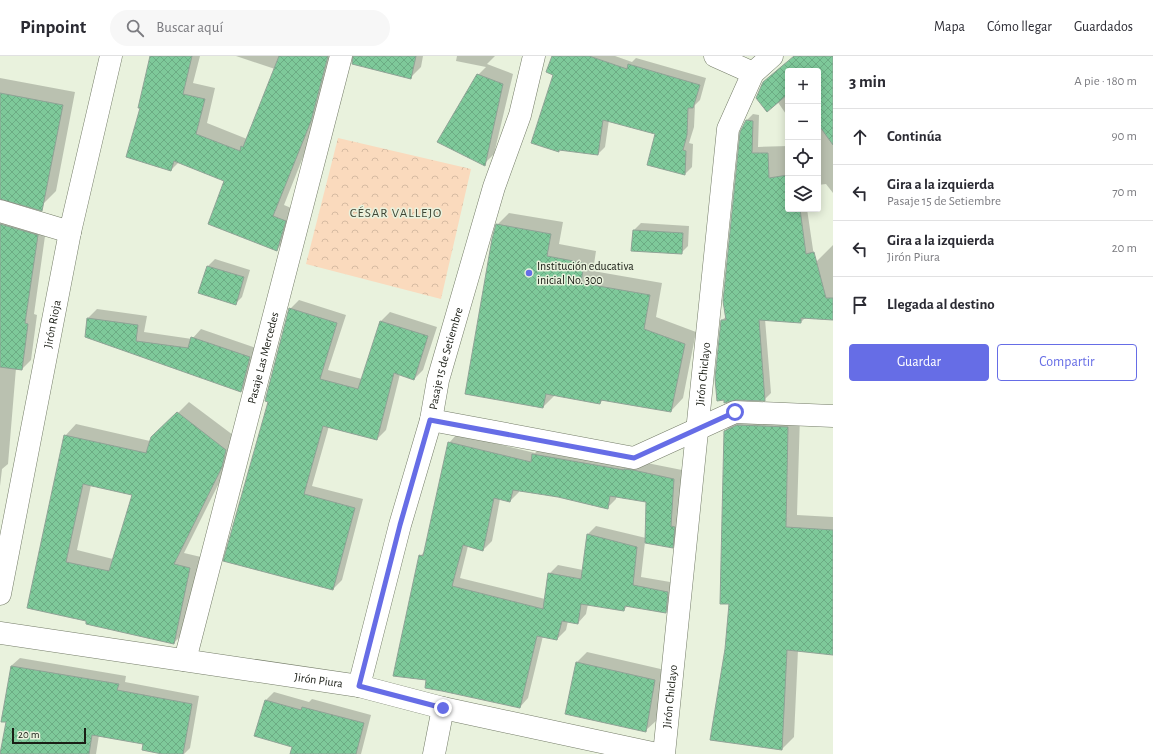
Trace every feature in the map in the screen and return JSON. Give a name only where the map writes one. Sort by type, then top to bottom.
[{"type":"street","name":"Jirón Rioja","points":[[0,594],[70,232],[111,56]]},
{"type":"street","name":"Pasaje Las Mercedes","points":[[185,660],[340,56]]},
{"type":"street","name":"Pasaje 15 de Setiembre","points":[[359,686],[400,525],[430,420],[438,380],[494,186],[520,115],[534,56]]},
{"type":"street","points":[[715,56],[753,73]]},
{"type":"street","name":"Jirón Chiclayo","points":[[664,754],[728,129],[753,73],[772,56]]},
{"type":"street","points":[[0,211],[70,232]]},
{"type":"street","points":[[430,420],[634,458],[735,412],[833,416]]},
{"type":"street","name":"Jirón Piura","points":[[0,633],[359,686],[443,708],[657,754]]},
{"type":"street","points":[[434,754],[443,708]]},
{"type":"green space","points":[[338,138],[471,169],[441,299],[306,264]]},
{"type":"building","points":[[150,56],[192,56],[183,94],[205,99],[196,134],[240,151],[241,146],[243,147],[279,56],[328,56],[311,121],[273,216],[286,221],[277,251],[208,224],[224,181],[174,161],[171,171],[126,157],[140,108],[138,108]]},
{"type":"building","points":[[353,56],[416,56],[411,79],[352,64]]},
{"type":"building","points":[[552,56],[589,56],[627,69],[628,64],[700,85],[693,108],[688,108],[687,135],[683,150],[686,151],[685,175],[647,165],[655,134],[603,120],[598,155],[559,150],[559,152],[531,143],[553,75],[546,72]]},
{"type":"building","points":[[794,56],[833,56],[833,145],[821,128],[821,68],[785,68],[785,97],[767,112],[756,98],[763,82]]},
{"type":"building","points":[[477,74],[503,84],[485,166],[437,142]]},
{"type":"building","points":[[0,93],[63,105],[42,211],[0,199]]},
{"type":"building","points":[[746,120],[753,121],[752,153],[768,153],[769,178],[785,175],[785,212],[800,212],[806,254],[814,252],[826,298],[833,298],[833,320],[801,318],[801,323],[759,320],[765,401],[736,400],[724,403],[724,400],[717,401],[715,378],[721,320],[726,320],[723,301],[740,132]]},
{"type":"building","points":[[0,224],[38,235],[25,323],[28,324],[22,370],[0,367]]},
{"type":"building","points":[[496,224],[551,234],[547,256],[584,263],[581,283],[650,295],[644,329],[685,344],[671,412],[601,400],[600,404],[546,394],[543,408],[465,394],[492,239]]},
{"type":"building","points":[[633,230],[683,233],[682,254],[631,251]]},
{"type":"building","points":[[207,266],[244,277],[236,305],[198,293]]},
{"type":"building","points":[[289,308],[337,323],[320,379],[358,389],[380,321],[428,336],[414,380],[394,373],[377,440],[323,426],[304,494],[355,508],[333,590],[223,561],[268,402],[265,401]]},
{"type":"building","points":[[87,318],[138,325],[136,341],[188,348],[191,337],[250,357],[241,392],[85,337]]},
{"type":"building","points":[[177,412],[226,450],[222,467],[174,564],[190,568],[174,644],[86,624],[86,621],[27,608],[64,435],[146,453],[151,437]],"holes":[[[83,484],[132,495],[109,571],[66,562]]]},
{"type":"building","points":[[737,425],[788,427],[786,527],[833,530],[833,655],[787,650],[782,750],[710,740],[725,649],[729,604],[720,604],[724,431]]},
{"type":"building","points":[[448,442],[531,462],[532,454],[624,470],[633,470],[674,479],[671,526],[675,527],[673,548],[645,543],[646,502],[610,496],[608,509],[558,497],[513,490],[510,502],[494,498],[483,551],[463,545],[452,586],[543,609],[548,573],[581,579],[587,534],[637,547],[633,585],[668,592],[666,613],[625,606],[624,611],[581,604],[578,624],[562,621],[557,640],[537,636],[520,708],[425,688],[426,680],[393,676],[419,555],[423,556]]},
{"type":"building","points":[[576,662],[655,680],[646,732],[565,714]]},
{"type":"building","points":[[11,666],[119,684],[117,690],[192,704],[183,754],[162,754],[142,750],[143,744],[92,735],[89,754],[0,754],[6,722],[1,722]]},
{"type":"building","points":[[265,700],[301,710],[302,707],[364,723],[356,754],[290,754],[292,747],[254,736]]},
{"type":"place","name":"Institución educativa inicial No. 300","points":[[529,273]]},
{"type":"district","name":"CÉSAR VALLEJO","points":[[396,213]]},
{"type":"route","points":[[443,708],[359,686],[400,525],[430,420],[634,458],[735,412]]}]
